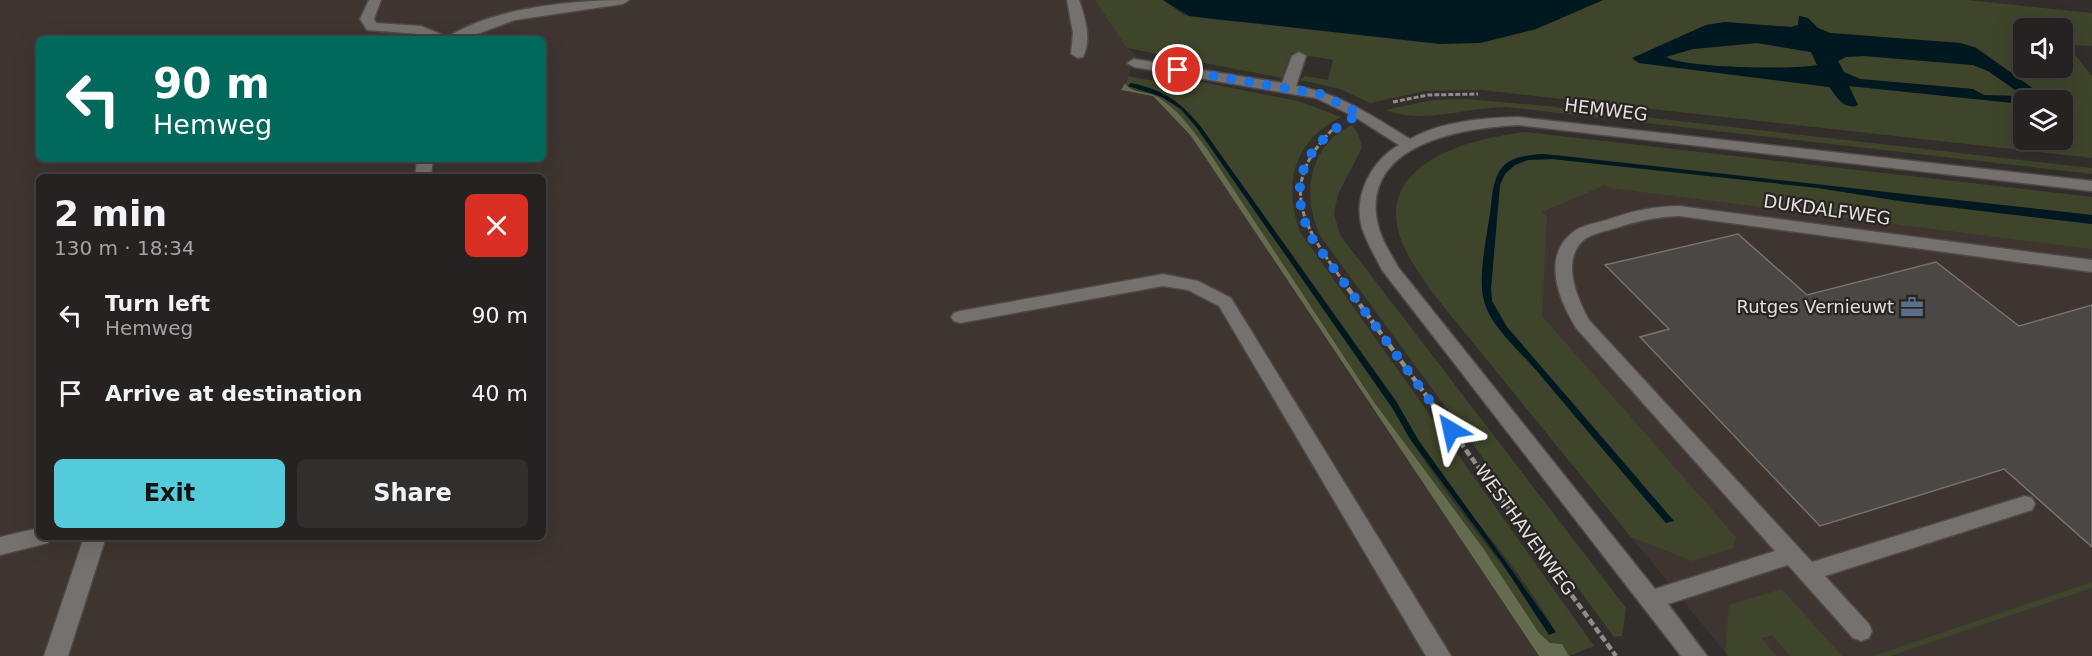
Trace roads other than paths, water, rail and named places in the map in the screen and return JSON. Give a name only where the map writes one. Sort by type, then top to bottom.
[{"type":"street","points":[[375,0],[367,20],[372,27],[421,30],[435,36]]},
{"type":"street","points":[[458,36],[471,29],[510,18],[623,0]]},
{"type":"street","points":[[1073,0],[1078,18],[1080,45],[1078,54]]},
{"type":"street","points":[[1288,88],[1299,56]]},
{"type":"street","points":[[1134,63],[1320,94],[1360,114],[1410,145],[1382,168],[1368,198],[1368,216],[1372,234],[1391,270],[1695,656]]},
{"type":"street","name":"HEMWEG","points":[[1410,145],[1432,134],[1465,124],[1526,121],[2092,186]]},
{"type":"street","name":"DUKDALFWEG","points":[[1792,555],[1582,324],[1567,296],[1564,265],[1567,252],[1580,235],[1642,213],[1678,211],[2092,266]]},
{"type":"street","points":[[960,317],[1163,280],[1192,285],[1225,302],[1439,656]]},
{"type":"street","points":[[1808,573],[2025,504]]},
{"type":"street","points":[[0,546],[36,538]]},
{"type":"street","points":[[56,656],[94,540]]},
{"type":"street","points":[[1651,600],[1792,555],[1861,631]]},
{"type":"water","points":[[1163,0],[1603,0],[1536,29],[1480,43],[1440,44],[1189,16]]},
{"type":"water","points":[[1799,16],[1808,18],[1818,28],[1830,33],[1960,43],[1976,48],[2013,74],[2013,78],[2018,78],[2035,90],[2015,90],[1988,71],[1973,65],[1864,56],[1846,57],[1838,61],[1844,72],[1860,79],[1973,89],[1984,95],[2013,96],[2013,103],[1849,86],[1858,105],[1848,106],[1841,102],[1829,87],[1639,63],[1632,58],[1706,25],[1725,22],[1791,27],[1798,25]],"holes":[[[1757,43],[1811,52],[1817,65],[1805,67],[1715,66],[1676,61],[1666,57],[1693,49]]]},
{"type":"water","points":[[1131,83],[1153,89],[1178,103],[1201,127],[1397,403],[1419,441],[1556,632],[1549,635],[1500,560],[1410,439],[1393,409],[1197,128],[1181,109],[1162,97],[1128,86]]},
{"type":"water","points":[[1544,154],[2092,215],[2092,224],[1906,202],[1818,188],[1552,159],[1528,160],[1515,165],[1505,174],[1500,185],[1491,288],[1492,301],[1507,327],[1674,521],[1666,523],[1506,338],[1493,320],[1484,301],[1482,279],[1484,254],[1495,181],[1499,172],[1510,161],[1519,157]]},
{"type":"place","name":"Rutges Vernieuwt","points":[[1912,307]]}]
